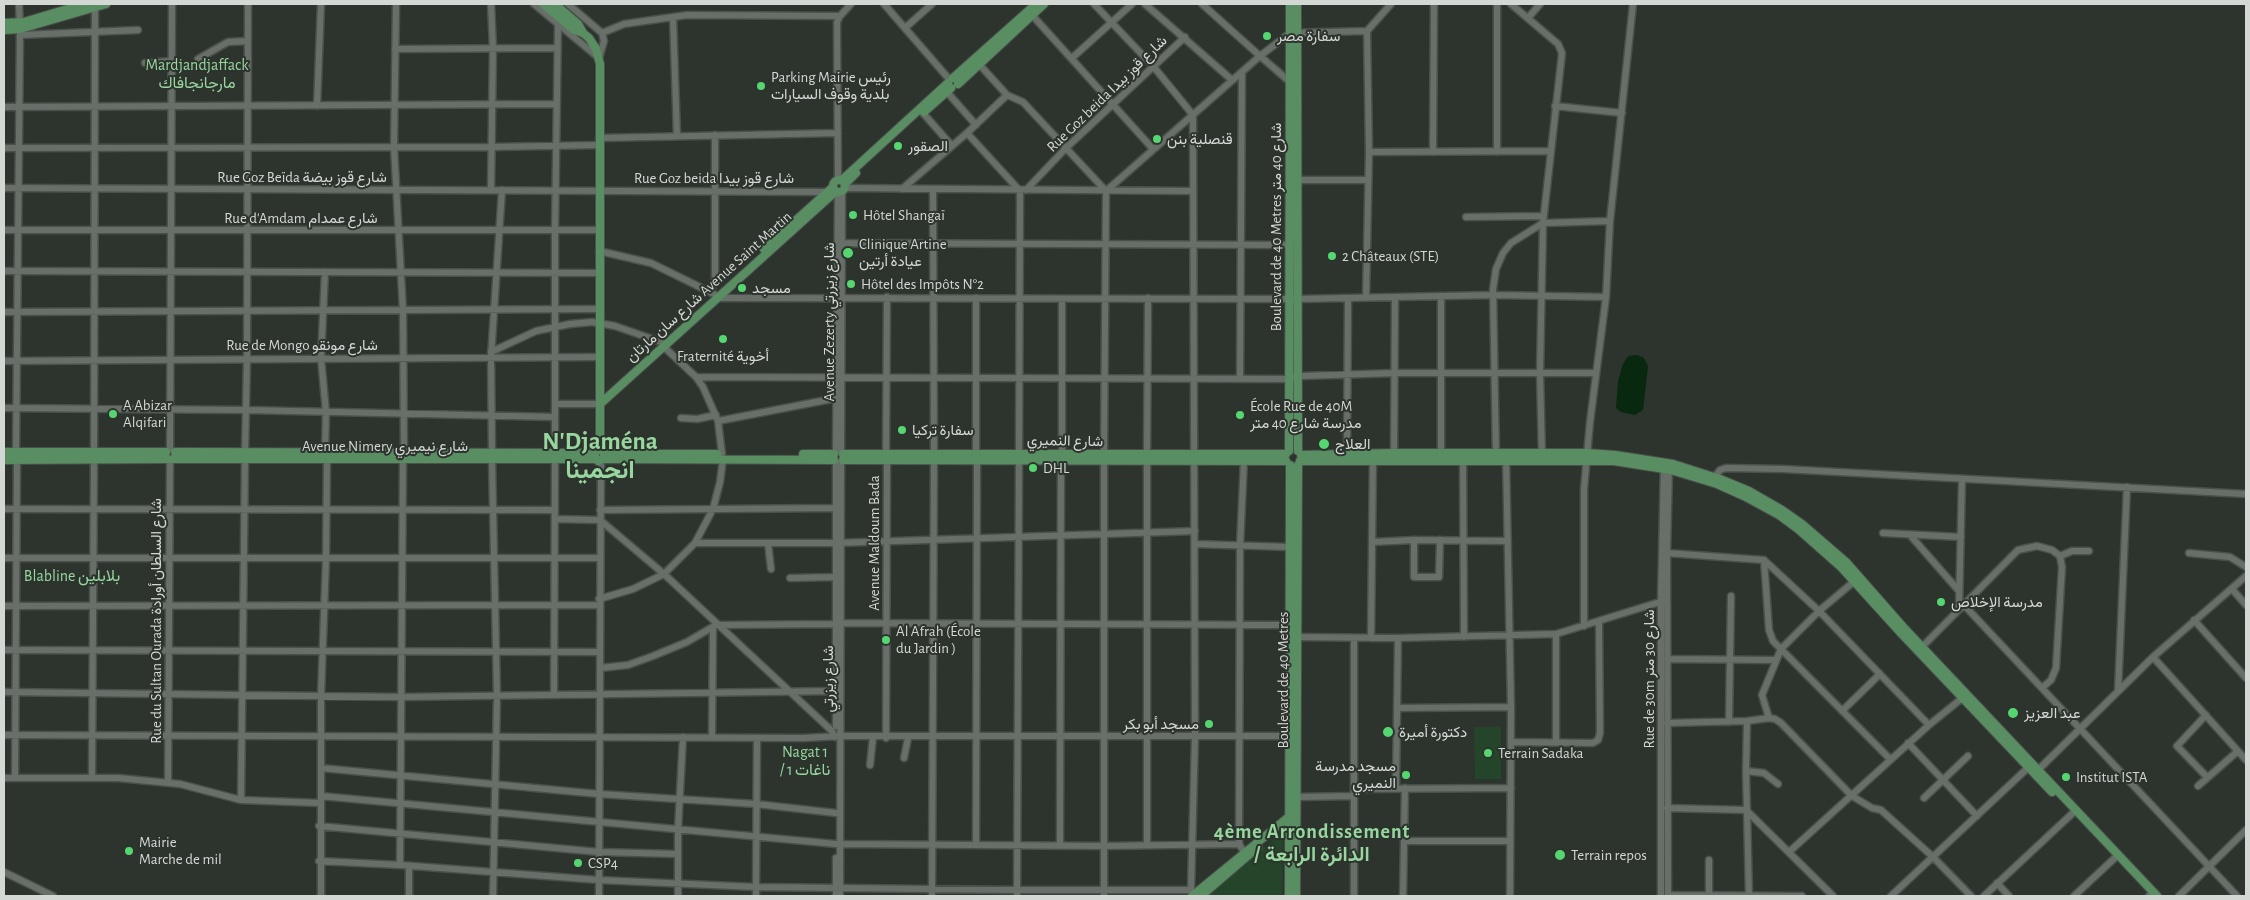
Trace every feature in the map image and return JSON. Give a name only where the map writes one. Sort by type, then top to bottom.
[{"type":"main road","points":[[4,23],[20,29],[84,4]]},
{"type":"main road","points":[[4,30],[20,29],[106,4]]},
{"type":"main road","points":[[543,4],[574,30],[583,33]]},
{"type":"main road","points":[[555,4],[578,24],[594,45],[599,58],[600,456]]},
{"type":"main road","name":"شارع سان مارتان Avenue Saint Martin","points":[[838,187],[1036,4]]},
{"type":"main road","name":"شارع سان مارتان Avenue Saint Martin","points":[[600,400],[714,295],[923,113],[951,84],[978,64],[1044,4]]},
{"type":"main road","name":"Boulevard de 40 Metres شارع 40 متر","points":[[1293,458],[1289,379],[1293,299],[1293,32],[1296,4]]},
{"type":"main road","name":"Boulevard de 40 Metres شارع 40 متر","points":[[1293,180],[1290,244],[1297,376],[1293,458]]},
{"type":"main road","name":"Avenue Nimery شارع نيميري","points":[[4,452],[17,456],[838,457]]},
{"type":"main road","points":[[1293,458],[1347,453],[1373,457],[1394,453],[1463,461],[1496,457]]},
{"type":"main road","name":"Avenue Nimery شارع نيميري","points":[[4,460],[17,456]]},
{"type":"main road","name":"شارع النميري","points":[[838,457],[1293,458]]},
{"type":"main road","points":[[1293,458],[1587,457],[1667,465],[1713,480],[1779,515],[1818,545],[1857,579],[1920,649],[2034,768],[2152,896]]},
{"type":"main road","name":"شارع النميري","points":[[1195,458],[1244,460],[1293,458]]},
{"type":"main road","name":"Boulevard de 40 Metres","points":[[1293,458],[1297,543],[1293,625],[1296,896]]},
{"type":"main road","name":"Boulevard de 40 Metres","points":[[1293,458],[1289,547],[1293,625]]},
{"type":"main road","name":"Boulevard de 40 Metres","points":[[1288,896],[1288,820],[1293,736]]},
{"type":"main road","points":[[1192,894],[1244,852],[1296,816]]},
{"type":"main road","points":[[1201,896],[1288,820]]},
{"type":"street","name":"Rue du Sultan Ourada شارع السلطان أورادة","points":[[168,783],[170,694],[172,4]]},
{"type":"street","points":[[241,800],[243,558],[247,410],[248,4]]},
{"type":"street","points":[[317,106],[321,4]]},
{"type":"street","points":[[396,4],[394,147],[400,230],[404,357],[400,865]]},
{"type":"street","points":[[491,4],[493,48],[491,190]]},
{"type":"street","points":[[534,4],[599,58],[604,41],[602,33],[568,4]]},
{"type":"street","points":[[602,33],[624,24],[687,15],[840,16],[851,4]]},
{"type":"street","points":[[884,4],[951,84],[976,125]]},
{"type":"street","points":[[905,28],[932,4]]},
{"type":"street","points":[[319,861],[599,880],[678,882],[756,887],[838,888],[932,893],[1192,894],[1195,737],[1193,115],[1153,66],[1094,4]]},
{"type":"street","points":[[1072,58],[1132,4]]},
{"type":"street","points":[[1145,4],[1232,80]]},
{"type":"street","points":[[1202,4],[1260,56],[1293,82]]},
{"type":"street","points":[[1366,298],[1369,152],[1367,31],[1391,4]]},
{"type":"street","points":[[1432,152],[1434,4]]},
{"type":"street","points":[[1496,152],[1497,4]]},
{"type":"street","points":[[1511,4],[1561,48],[1543,219],[1540,373],[1542,457]]},
{"type":"street","points":[[1528,18],[1540,4]]},
{"type":"street","points":[[15,778],[20,29],[16,5]]},
{"type":"street","points":[[1584,626],[1584,489],[1606,297],[1610,222],[1631,5]]},
{"type":"street","points":[[92,777],[95,7]]},
{"type":"street","points":[[1032,15],[1153,149]]},
{"type":"street","name":"Avenue Zezerty شارع زيزرتي","points":[[838,457],[837,22],[840,16]]},
{"type":"street","points":[[673,17],[677,136]]},
{"type":"street","points":[[554,696],[556,557],[555,230],[558,25]]},
{"type":"street","points":[[20,29],[138,30]]},
{"type":"street","points":[[1106,191],[1260,56],[1293,32],[1367,31]]},
{"type":"street","name":"Rue Goz beida شارع قوز بيدا","points":[[599,190],[838,187],[1023,191],[1184,37]]},
{"type":"street","points":[[198,59],[228,42],[248,41]]},
{"type":"street","points":[[396,49],[558,48]]},
{"type":"street","points":[[145,63],[172,61]]},
{"type":"street","points":[[978,64],[1007,94],[1023,102],[1106,191],[1104,893]]},
{"type":"street","points":[[1240,379],[1242,72]]},
{"type":"street","points":[[902,189],[976,125],[1007,94]]},
{"type":"street","points":[[4,106],[172,107],[556,104]]},
{"type":"street","points":[[1556,106],[1622,113]]},
{"type":"street","points":[[923,113],[952,146]]},
{"type":"street","points":[[4,148],[556,147],[599,141],[677,136],[838,133]]},
{"type":"street","points":[[967,133],[1023,191],[1193,192]]},
{"type":"street","points":[[714,295],[715,135]]},
{"type":"street","points":[[1369,152],[1550,151]]},
{"type":"street","points":[[1293,180],[1368,180]]},
{"type":"street","name":"Rue Goz Beïda شارع قوز بيضة","points":[[4,188],[599,190]]},
{"type":"street","points":[[493,896],[496,813],[497,606],[494,556],[491,354],[502,190]]},
{"type":"street","points":[[932,893],[933,190]]},
{"type":"street","points":[[1017,893],[1019,299],[1023,191]]},
{"type":"street","points":[[1466,217],[1610,222]]},
{"type":"street","points":[[1496,457],[1493,295],[1496,269],[1503,253],[1511,243],[1543,219]]},
{"type":"street","name":"Rue d'Amdam شارع عمدام","points":[[4,230],[599,230]]},
{"type":"street","points":[[839,244],[1290,244]]},
{"type":"street","points":[[599,251],[650,263],[714,295],[1019,299],[1348,299],[1493,295],[1606,297]]},
{"type":"street","points":[[4,271],[600,274]]},
{"type":"street","points":[[321,896],[319,861],[321,696],[326,558],[326,412],[321,358],[325,272]]},
{"type":"street","points":[[1441,296],[1441,457]]},
{"type":"street","name":"Avenue Maldoum Bada","points":[[886,738],[887,297]]},
{"type":"street","points":[[1394,453],[1395,297]]},
{"type":"street","points":[[976,298],[976,844]]},
{"type":"street","points":[[1148,298],[1148,844]]},
{"type":"street","points":[[1060,845],[1062,299]]},
{"type":"street","points":[[1347,453],[1348,299]]},
{"type":"street","points":[[4,312],[323,312],[600,309]]},
{"type":"street","points":[[4,606],[555,606],[599,602],[633,589],[664,574],[695,544],[713,509],[720,482],[722,457],[717,418],[710,401],[696,377],[662,344],[600,322],[555,326],[526,334],[491,354]]},
{"type":"street","name":"Rue de Mongo شارع مونقو","points":[[4,361],[404,357],[491,354],[555,358],[600,357]]},
{"type":"street","points":[[696,377],[1289,379],[1297,376],[1395,373],[1596,373]]},
{"type":"street","name":"Avenue Zezerty شارع زيزرتي","points":[[838,457],[836,398],[839,378]]},
{"type":"street","points":[[681,418],[717,418],[836,398]]},
{"type":"street","points":[[556,404],[600,400]]},
{"type":"street","points":[[4,408],[247,410],[555,417]]},
{"type":"street","points":[[599,896],[600,456]]},
{"type":"street","name":"شارع زيزرتي","points":[[836,896],[838,888],[838,844],[835,691],[838,624],[836,577],[838,543],[835,508],[838,457]]},
{"type":"street","name":"شارع زيزرتي","points":[[838,457],[836,813],[838,844]]},
{"type":"street","points":[[1371,638],[1373,457]]},
{"type":"street","points":[[1506,457],[1511,707],[1510,896]]},
{"type":"street","points":[[1244,460],[1240,546],[1239,844],[1244,852]]},
{"type":"street","points":[[1463,461],[1464,637]]},
{"type":"street","name":"Rue de 30m شارع 30 متر","points":[[1665,896],[1667,659],[1664,601],[1667,552],[1667,465]]},
{"type":"street","name":"Rue de 30m شارع 30 متر","points":[[1665,896],[1664,601],[1667,465]]},
{"type":"street","points":[[1713,480],[1726,468],[2246,494]]},
{"type":"street","points":[[1962,479],[1959,592],[1961,607],[2042,688],[2237,896]]},
{"type":"street","points":[[2118,691],[2127,487]]},
{"type":"street","points":[[600,510],[835,508]]},
{"type":"street","points":[[4,509],[555,510]]},
{"type":"street","points":[[555,519],[600,520],[664,574],[715,626],[837,737]]},
{"type":"street","points":[[695,544],[838,543],[1195,531]]},
{"type":"street","points":[[1883,533],[1961,537]]},
{"type":"street","points":[[1910,535],[1959,592]]},
{"type":"street","points":[[1372,542],[1414,540],[1508,541]]},
{"type":"street","points":[[1414,540],[1414,576],[1439,577],[1440,540]]},
{"type":"street","points":[[768,543],[771,569]]},
{"type":"street","points":[[1195,544],[1289,547],[1297,543]]},
{"type":"street","points":[[1920,649],[2018,550],[2037,546],[2052,550],[2060,556],[2062,567],[2056,668],[2051,680],[2042,688]]},
{"type":"street","points":[[2060,556],[2072,551],[2089,551]]},
{"type":"street","points":[[1667,552],[1764,560],[1819,611],[1929,725]]},
{"type":"street","points":[[2189,553],[2230,556],[2246,567]]},
{"type":"street","points":[[4,558],[402,559],[494,556],[599,558]]},
{"type":"street","points":[[1764,560],[1768,630],[1773,641],[1890,759]]},
{"type":"street","points":[[1890,896],[1976,816],[2080,729],[2153,657],[2246,576]]},
{"type":"street","points":[[790,578],[836,577]]},
{"type":"street","points":[[1769,718],[1762,696],[1781,649],[1819,611],[1857,579]]},
{"type":"street","points":[[2232,589],[2246,605]]},
{"type":"street","points":[[1729,722],[1731,596]]},
{"type":"street","points":[[1293,637],[1398,638],[1556,634],[1664,601]]},
{"type":"street","points":[[2194,620],[2246,678]]},
{"type":"street","points":[[1511,742],[1592,743],[1598,740],[1600,734],[1599,621]]},
{"type":"street","points":[[600,668],[628,664],[653,656],[687,642],[715,626],[975,622],[1018,624],[1293,625]]},
{"type":"street","points":[[712,737],[715,626]]},
{"type":"street","points":[[1556,634],[1556,742]]},
{"type":"street","points":[[1354,638],[1354,896]]},
{"type":"street","points":[[1396,788],[1398,638]]},
{"type":"street","points":[[4,650],[599,652]]},
{"type":"street","points":[[2153,657],[2246,760]]},
{"type":"street","points":[[1667,659],[1776,660]]},
{"type":"street","points":[[1842,711],[1880,674]]},
{"type":"street","points":[[4,692],[402,697],[615,695],[638,692],[835,691]]},
{"type":"street","points":[[1790,852],[1890,759],[1965,695]]},
{"type":"street","points":[[1397,708],[1511,707]]},
{"type":"street","points":[[2206,715],[2177,746],[2207,777]]},
{"type":"street","points":[[1667,722],[1729,722],[1769,718],[1782,723],[1852,796],[1872,808],[1881,810],[1933,857],[1971,896]]},
{"type":"street","points":[[1747,721],[1746,810],[1749,896]]},
{"type":"street","points":[[4,736],[93,734],[321,737],[908,738],[1293,736]]},
{"type":"street","points":[[678,896],[677,854],[683,737]]},
{"type":"street","points":[[756,896],[757,738]]},
{"type":"street","points":[[870,765],[873,738]]},
{"type":"street","points":[[904,758],[908,738]]},
{"type":"street","points":[[1908,743],[1944,779],[1976,816]]},
{"type":"street","points":[[2198,786],[2238,751]]},
{"type":"street","points":[[1924,798],[1968,756]]},
{"type":"street","points":[[321,768],[599,794],[756,804],[836,813]]},
{"type":"street","points":[[1746,772],[1764,773],[1778,784]]},
{"type":"street","points":[[4,778],[92,777],[168,783],[241,800],[321,800],[400,804],[838,844],[1104,846],[1239,844]]},
{"type":"street","points":[[1296,797],[1396,788],[1511,788]]},
{"type":"street","points":[[1403,896],[1405,788]]},
{"type":"street","points":[[1667,808],[1746,810],[1833,896]]},
{"type":"street","points":[[1984,896],[2074,812]]},
{"type":"street","points":[[320,826],[598,852],[677,854]]},
{"type":"street","points":[[2179,896],[2246,830]]},
{"type":"street","points":[[1404,841],[1510,841]]},
{"type":"street","points":[[2074,896],[2116,856]]},
{"type":"street","points":[[1709,860],[1712,895]]},
{"type":"street","points":[[409,866],[409,896]]},
{"type":"street","points":[[4,872],[53,896]]},
{"type":"street","points":[[1997,883],[2009,896]]},
{"type":"street","name":"شارع زيزرتي","points":[[838,888],[840,896]]},
{"type":"street","points":[[1665,896],[1802,896]]},
{"type":"shaded area","points":[[1637,355],[1644,358],[1648,366],[1643,410],[1635,415],[1621,412],[1616,408],[1618,381],[1623,364],[1628,356]]},
{"type":"shaded area","name":"Terrain Sadaka","points":[[1474,727],[1501,727],[1501,779],[1475,779]]},
{"type":"shaded area","points":[[1282,832],[1282,896],[1207,896]]},
{"type":"place","name":"سفارة مصر","points":[[1267,36]]},
{"type":"place","name":"Parking Mairie رئيس بلدية وقوف السيارات","points":[[761,86]]},
{"type":"place","name":"قنصلية بنن","points":[[1157,139]]},
{"type":"place","name":"الصقور","points":[[898,146]]},
{"type":"place","name":"Hôtel Shangaï","points":[[853,215]]},
{"type":"place","name":"Clinique Artine عيادة أرتين","points":[[848,253]]},
{"type":"place","name":"2 Châteaux (STE)","points":[[1332,256]]},
{"type":"place","name":"Hôtel des Impôts N°2","points":[[851,284]]},
{"type":"place","name":"مسجد","points":[[742,288]]},
{"type":"place","name":"Fraternité أخوية","points":[[723,339]]},
{"type":"place","name":"A Abizar Alqifari","points":[[113,414]]},
{"type":"place","name":"École Rue de 40M مدرسة شارع 40 متر","points":[[1240,415]]},
{"type":"place","name":"سفارة تركيا","points":[[902,430]]},
{"type":"place","name":"العلاج","points":[[1324,444]]},
{"type":"place","name":"DHL","points":[[1033,468]]},
{"type":"place","name":"مدرسة الإخلاص","points":[[1941,602]]},
{"type":"place","name":"Al Afrah (École du Jardin )","points":[[886,640]]},
{"type":"place","name":"عبد العزيز","points":[[2013,713]]},
{"type":"place","name":"مسجد أبو بكر","points":[[1209,724]]},
{"type":"place","name":"دكتورة أميرة","points":[[1388,732]]},
{"type":"place","name":"Terrain Sadaka","points":[[1488,753]]},
{"type":"place","name":"مسجد مدرسة النميري","points":[[1406,775]]},
{"type":"place","name":"Institut ISTA","points":[[2066,777]]},
{"type":"place","name":"Mairie Marche de mil","points":[[129,851]]},
{"type":"place","name":"Terrain repos","points":[[1560,855]]},
{"type":"place","name":"CSP4","points":[[578,863]]},
{"type":"district","name":"Mardjandjaffack مارجانجافاك","points":[[197,74]]},
{"type":"district","name":"N'Djaména انجمينا","points":[[600,456]]},
{"type":"district","name":"Blabline بلابلين","points":[[72,576]]},
{"type":"district","name":"Nagat 1 / ناغات 1","points":[[805,761]]},
{"type":"district","name":"4ème Arrondissement / الدائرة الرابعة","points":[[1312,844]]}]
